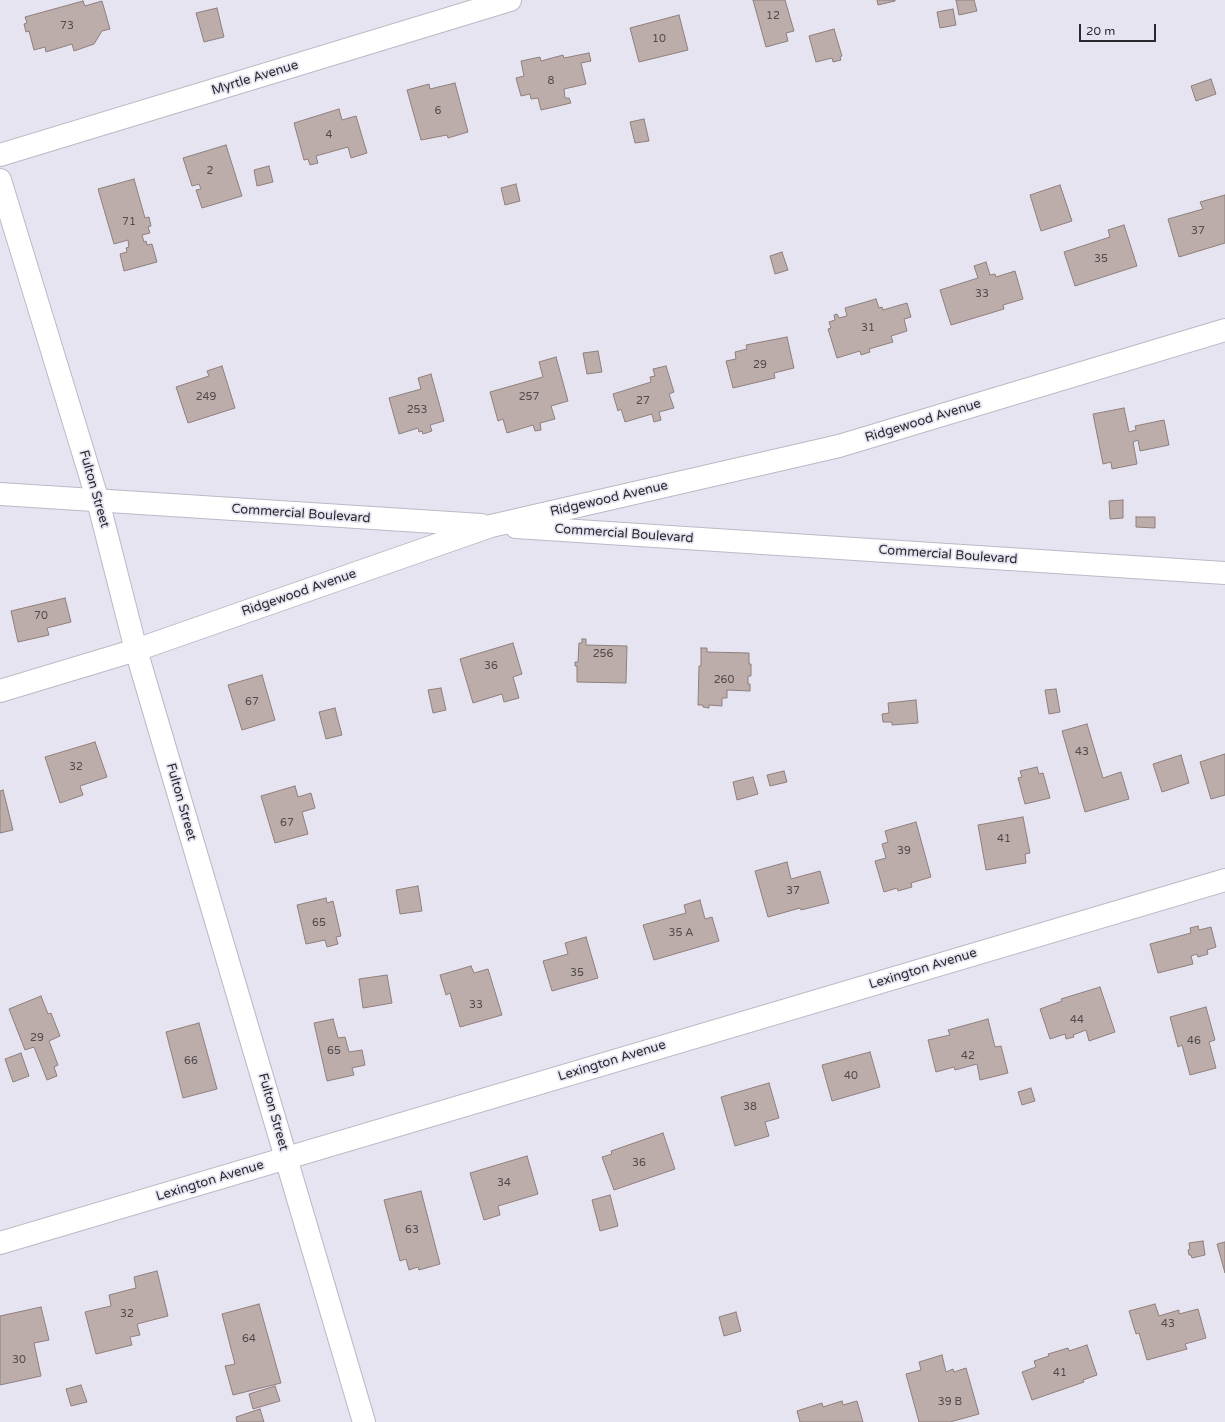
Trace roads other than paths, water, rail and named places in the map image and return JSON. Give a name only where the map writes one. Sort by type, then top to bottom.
[{"type":"street","name":"Myrtle Avenue","points":[[0,155],[510,0]]},
{"type":"street","name":"Fulton Street","points":[[0,180],[98,501],[136,650],[364,1422]]},
{"type":"street","name":"Ridgewood Avenue","points":[[0,691],[136,650],[491,526],[839,446],[1225,330]]},
{"type":"street","name":"Commercial Boulevard","points":[[0,494],[1225,573]]},
{"type":"street","name":"Lexington Avenue","points":[[0,1244],[1225,880]]}]
